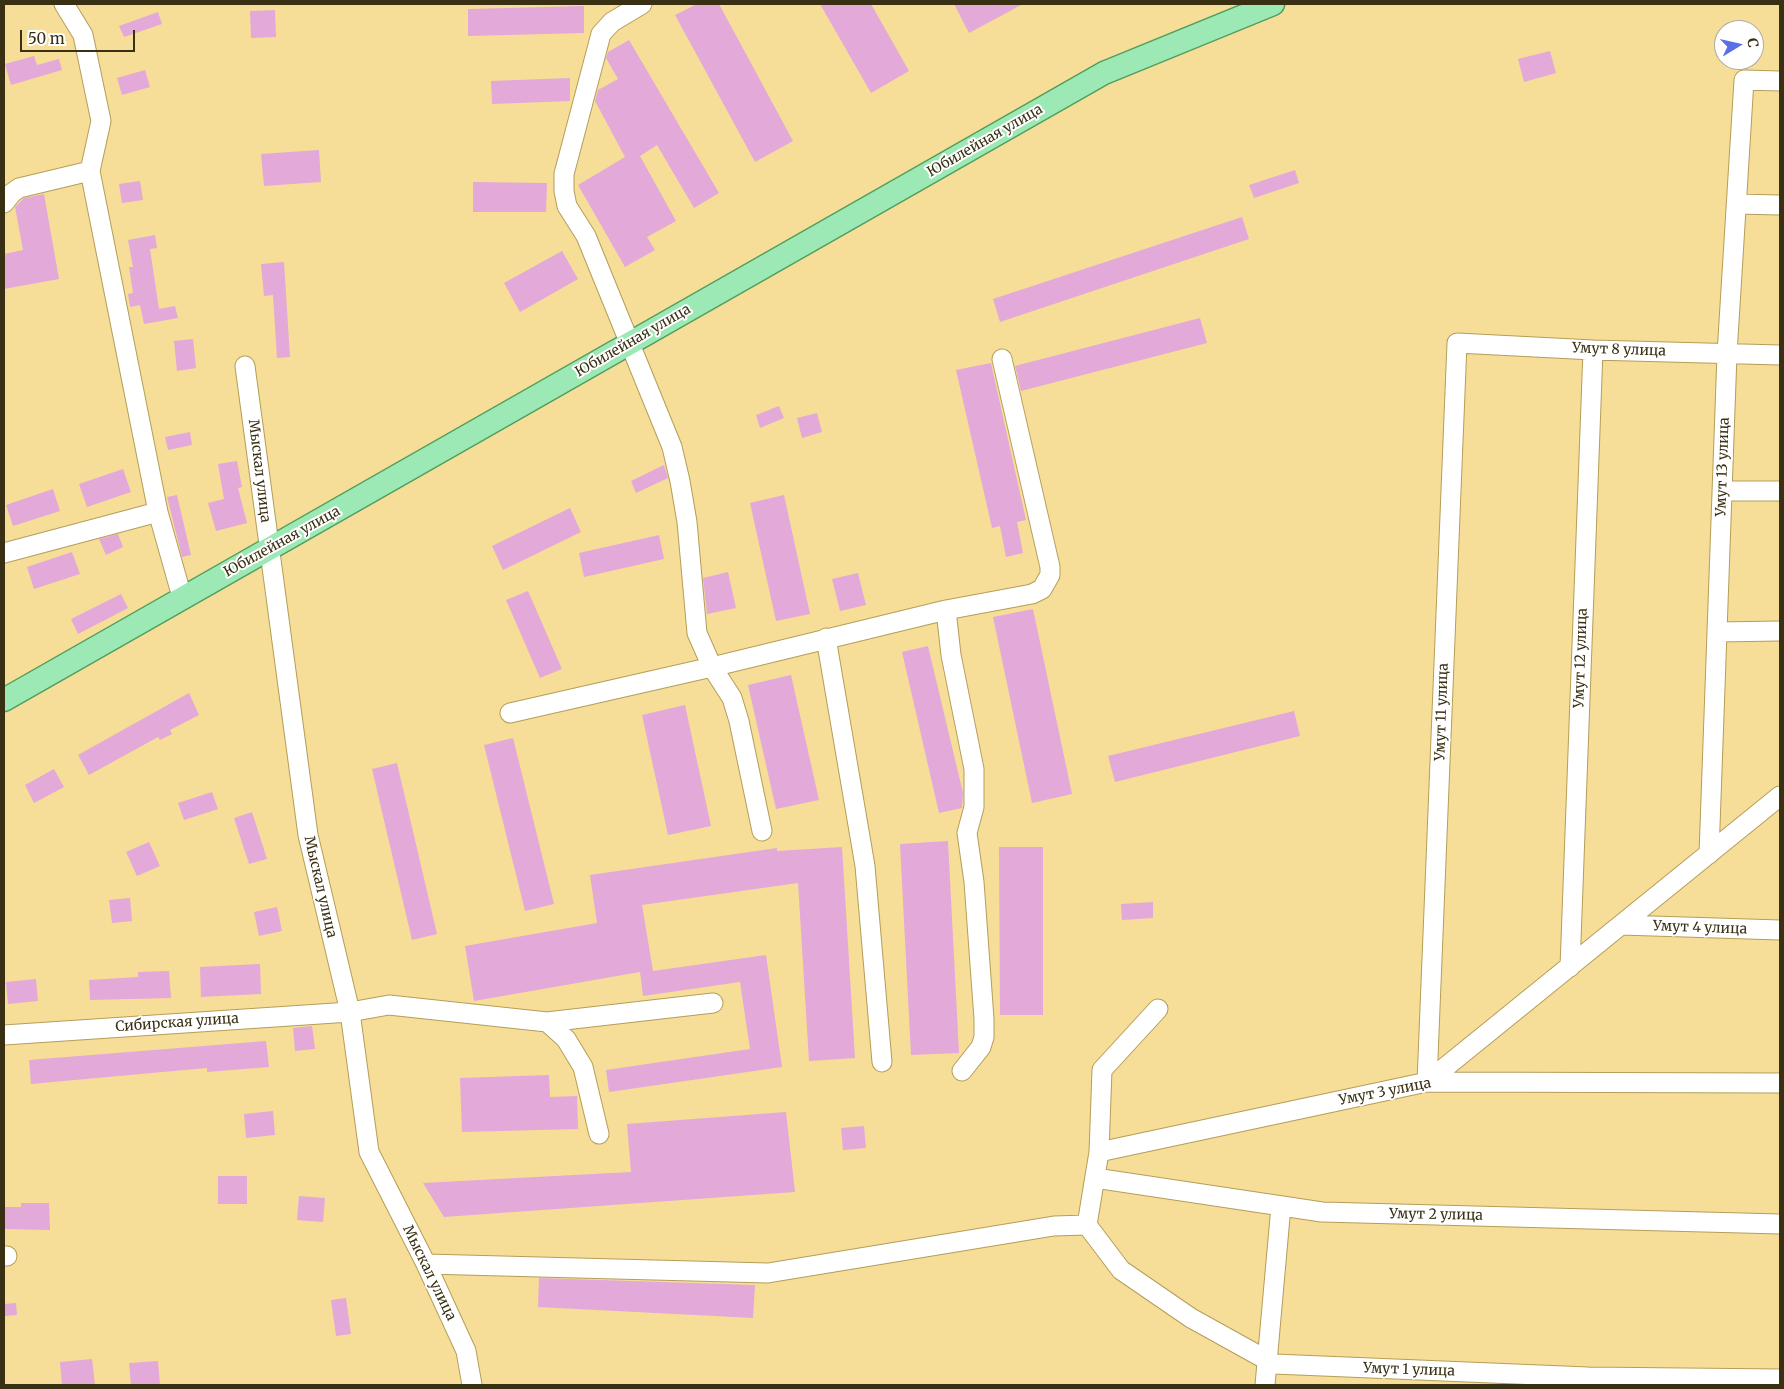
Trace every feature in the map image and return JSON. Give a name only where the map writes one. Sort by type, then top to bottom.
[{"type":"main road","name":"Юбилейная улица","points":[[4,700],[182,597],[269,551],[628,343],[1104,73],[1273,4]]},
{"type":"street","points":[[64,4],[84,35],[101,121],[90,171],[158,512],[182,597]]},
{"type":"street","points":[[642,4],[612,22],[601,34],[564,174],[564,191],[567,206],[586,236],[672,447],[687,522],[697,633],[712,667],[732,698],[739,721],[762,831]]},
{"type":"street","name":"Умут 13 улица","points":[[1709,854],[1727,354],[1744,80],[1780,81]]},
{"type":"street","points":[[4,203],[19,188],[90,171]]},
{"type":"street","points":[[1736,204],[1780,205]]},
{"type":"street","name":"Умут 8 улица","points":[[1457,343],[1593,350],[1780,355]]},
{"type":"street","name":"Умут 11 улица","points":[[1427,1082],[1457,343]]},
{"type":"street","name":"Умут 12 улица","points":[[1570,966],[1593,350]]},
{"type":"street","points":[[510,713],[712,667],[946,610],[1038,592],[1042,589],[1050,575],[1002,358]]},
{"type":"street","name":"Мыскал улица","points":[[245,366],[308,835],[350,1012],[369,1152],[426,1264],[466,1351],[472,1385]]},
{"type":"street","points":[[1722,491],[1780,491]]},
{"type":"street","points":[[4,553],[158,512]]},
{"type":"street","points":[[946,610],[954,674],[974,769],[974,807],[967,833],[974,882],[984,1019],[984,1037],[981,1047],[962,1071]]},
{"type":"street","points":[[1717,632],[1780,631]]},
{"type":"street","points":[[826,638],[865,866],[882,1062]]},
{"type":"street","points":[[1427,1082],[1780,796]]},
{"type":"street","name":"Умут 4 улица","points":[[1621,926],[1780,930]]},
{"type":"street","name":"Сибирская улица","points":[[4,1035],[350,1012],[389,1006],[547,1022],[713,1003]]},
{"type":"street","points":[[426,1264],[768,1273],[1054,1226],[1087,1225],[1099,1152],[1102,1070],[1158,1009]]},
{"type":"street","points":[[547,1022],[566,1040],[583,1067],[599,1134]]},
{"type":"street","name":"Умут 3 улица","points":[[1099,1152],[1427,1082],[1780,1083]]},
{"type":"street","name":"Умут 2 улица","points":[[1095,1178],[1322,1212],[1780,1224]]},
{"type":"street","points":[[1265,1385],[1281,1206]]},
{"type":"street","name":"Умут 1 улица","points":[[1087,1225],[1121,1270],[1191,1318],[1274,1364],[1588,1377],[1780,1379]]},
{"type":"building","points":[[697,4],[719,4],[793,141],[755,162],[675,15]]},
{"type":"building","points":[[820,4],[871,4],[909,71],[871,93]]},
{"type":"building","points":[[954,4],[1023,4],[969,33]]},
{"type":"building","points":[[584,6],[584,33],[468,36],[468,9]]},
{"type":"building","points":[[275,10],[276,37],[251,38],[250,11]]},
{"type":"building","points":[[158,12],[162,24],[124,37],[119,26]]},
{"type":"building","points":[[629,40],[719,193],[694,208],[657,145],[640,156],[676,221],[647,237],[655,250],[625,267],[578,185],[625,157],[595,101],[598,90],[618,79],[606,58],[608,52]]},
{"type":"building","points":[[1550,51],[1556,73],[1524,82],[1518,59]]},
{"type":"building","points":[[34,56],[37,65],[59,59],[62,70],[11,85],[5,64]]},
{"type":"building","points":[[145,70],[150,87],[122,95],[117,78]]},
{"type":"building","points":[[570,78],[570,101],[492,104],[491,81]]},
{"type":"building","points":[[319,150],[321,182],[264,186],[261,154]]},
{"type":"building","points":[[1295,170],[1299,183],[1254,198],[1249,185]]},
{"type":"building","points":[[140,181],[143,200],[122,203],[119,184]]},
{"type":"building","points":[[473,182],[547,183],[546,212],[473,212]]},
{"type":"building","points":[[44,194],[59,279],[4,289],[4,254],[23,250],[15,207],[24,198]]},
{"type":"building","points":[[1242,217],[1249,239],[1000,322],[993,299]]},
{"type":"building","points":[[155,235],[157,248],[150,249],[159,309],[175,306],[178,318],[144,324],[140,305],[130,307],[128,294],[133,293],[129,267],[133,267],[128,240]]},
{"type":"building","points":[[562,251],[578,279],[520,312],[504,283]]},
{"type":"building","points":[[284,262],[290,357],[277,358],[273,295],[264,296],[261,264]]},
{"type":"building","points":[[1200,318],[1207,343],[1021,391],[1015,366]]},
{"type":"building","points":[[193,339],[196,368],[177,371],[174,341]]},
{"type":"building","points":[[991,363],[1026,520],[1017,522],[1023,553],[1006,557],[1000,526],[992,528],[956,370]]},
{"type":"building","points":[[779,406],[784,418],[760,428],[756,415]]},
{"type":"building","points":[[817,413],[822,432],[802,438],[797,418]]},
{"type":"building","points":[[190,432],[192,445],[168,450],[165,437]]},
{"type":"building","points":[[237,461],[242,487],[238,488],[247,523],[216,531],[208,503],[224,499],[218,464]]},
{"type":"building","points":[[664,465],[668,478],[636,493],[631,481]]},
{"type":"building","points":[[123,469],[131,492],[87,507],[79,484]]},
{"type":"building","points":[[53,489],[60,511],[13,526],[6,505]]},
{"type":"building","points":[[177,495],[191,555],[182,557],[167,497]]},
{"type":"building","points":[[784,495],[810,614],[776,621],[750,503]]},
{"type":"building","points":[[570,508],[581,532],[503,570],[492,546]]},
{"type":"building","points":[[118,534],[123,547],[106,555],[99,539]]},
{"type":"building","points":[[659,535],[664,559],[584,577],[579,553]]},
{"type":"building","points":[[72,552],[80,574],[34,589],[27,567]]},
{"type":"building","points":[[728,572],[736,608],[707,614],[703,578]]},
{"type":"building","points":[[858,573],[866,605],[840,611],[832,579]]},
{"type":"building","points":[[528,591],[562,669],[540,678],[506,600]]},
{"type":"building","points":[[121,594],[128,608],[78,634],[71,619]]},
{"type":"building","points":[[1033,609],[1072,794],[1032,803],[993,617]]},
{"type":"building","points":[[928,646],[963,793],[962,808],[939,813],[902,652]]},
{"type":"building","points":[[791,675],[819,800],[776,809],[748,685]]},
{"type":"building","points":[[189,693],[199,715],[170,730],[172,734],[160,740],[158,737],[89,775],[78,755]]},
{"type":"building","points":[[685,705],[711,826],[668,835],[642,715]]},
{"type":"building","points":[[1294,711],[1300,736],[1115,782],[1108,756]]},
{"type":"building","points":[[513,738],[554,904],[525,911],[484,745]]},
{"type":"building","points":[[397,763],[437,934],[412,940],[372,769]]},
{"type":"building","points":[[54,769],[64,787],[34,803],[25,785]]},
{"type":"building","points":[[212,792],[218,809],[184,820],[178,803]]},
{"type":"building","points":[[252,812],[267,859],[249,864],[234,818]]},
{"type":"building","points":[[948,841],[959,1053],[911,1055],[900,844]]},
{"type":"building","points":[[149,842],[160,866],[137,876],[126,852]]},
{"type":"building","points":[[842,847],[855,1058],[809,1061],[798,883],[642,905],[653,971],[766,955],[782,1067],[609,1092],[606,1070],[750,1049],[740,982],[643,996],[640,972],[474,1001],[465,946],[597,923],[590,875],[777,848],[777,851]]},
{"type":"building","points":[[999,847],[1043,847],[1043,1015],[1000,1015]]},
{"type":"building","points":[[130,898],[132,921],[112,923],[109,900]]},
{"type":"building","points":[[1153,902],[1153,918],[1122,920],[1121,904]]},
{"type":"building","points":[[277,907],[282,931],[259,936],[254,912]]},
{"type":"building","points":[[260,964],[261,994],[201,997],[200,967]]},
{"type":"building","points":[[169,971],[171,998],[90,1000],[89,980],[138,977],[138,972]]},
{"type":"building","points":[[36,979],[38,1001],[8,1004],[6,982]]},
{"type":"building","points":[[312,1026],[315,1049],[295,1051],[293,1028]]},
{"type":"building","points":[[266,1041],[269,1067],[207,1072],[207,1068],[31,1084],[29,1060]]},
{"type":"building","points":[[549,1075],[550,1097],[577,1096],[578,1129],[462,1132],[460,1078]]},
{"type":"building","points":[[273,1111],[275,1135],[246,1138],[244,1114]]},
{"type":"building","points":[[786,1112],[795,1192],[444,1217],[423,1183],[631,1172],[627,1124]]},
{"type":"building","points":[[864,1126],[866,1148],[843,1150],[841,1128]]},
{"type":"building","points":[[218,1176],[247,1176],[247,1204],[218,1204]]},
{"type":"building","points":[[299,1196],[325,1198],[323,1222],[297,1220]]},
{"type":"building","points":[[21,1203],[49,1203],[50,1230],[4,1229],[4,1207],[21,1207]]},
{"type":"building","points":[[539,1278],[755,1285],[753,1318],[538,1307]]},
{"type":"building","points":[[346,1298],[351,1334],[336,1336],[331,1300]]},
{"type":"building","points":[[16,1303],[17,1315],[4,1316],[4,1304]]},
{"type":"building","points":[[92,1359],[95,1385],[62,1385],[60,1362]]},
{"type":"building","points":[[158,1361],[160,1385],[131,1385],[129,1363]]}]
